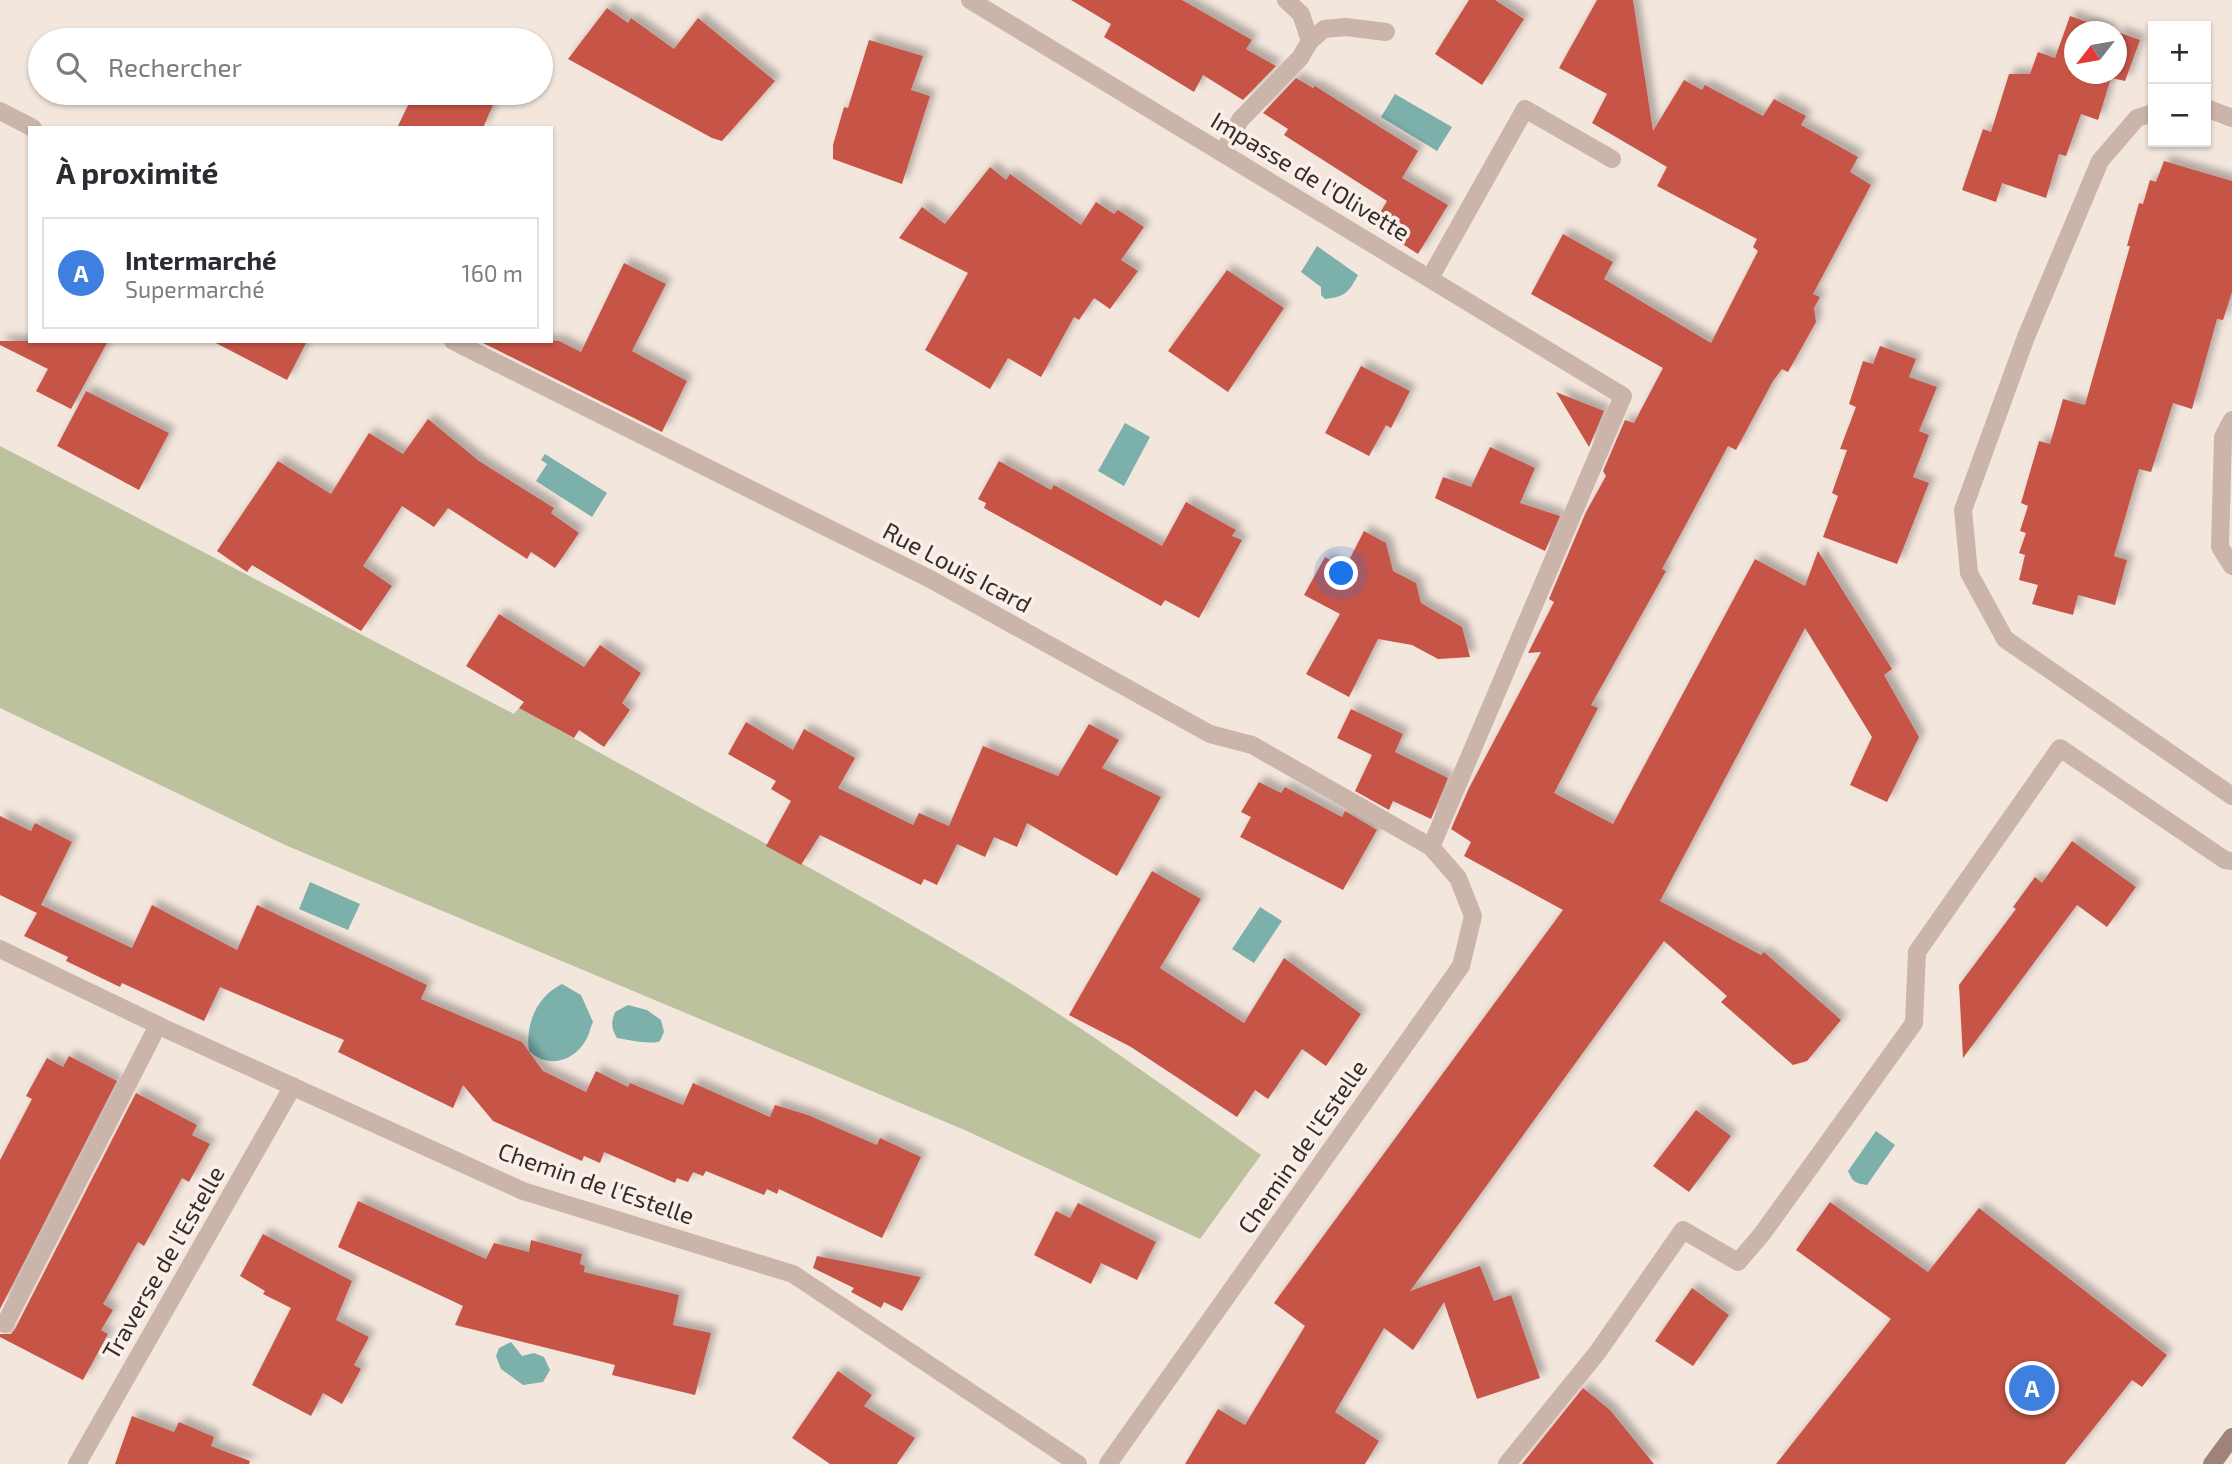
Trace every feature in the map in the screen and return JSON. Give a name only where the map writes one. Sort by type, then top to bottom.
[{"type":"street","name":"Impasse de l'Olivette","points":[[971,0],[1623,396],[1432,847]]},
{"type":"street","points":[[1286,0],[1301,14],[1310,41]]},
{"type":"street","points":[[1223,153],[1240,120],[1300,58],[1310,41],[1324,29],[1386,32]]},
{"type":"street","points":[[1430,278],[1525,109],[1612,159]]},
{"type":"street","points":[[2211,110],[2232,118]]},
{"type":"street","points":[[0,111],[29,126]]},
{"type":"street","points":[[2148,115],[2137,118],[2099,161],[2026,337],[1963,510],[1969,573],[2005,639],[2232,796]]},
{"type":"street","name":"Rue Louis Icard","points":[[457,343],[932,580],[1210,734],[1252,745],[1432,847]]},
{"type":"street","points":[[2232,420],[2223,437],[2220,547],[2232,566]]},
{"type":"street","points":[[1507,1464],[1597,1353],[1682,1230],[1738,1262],[1762,1234],[1914,1023],[1917,952],[2060,748],[2225,860],[2232,861]]},
{"type":"street","name":"Chemin de l'Estelle","points":[[1108,1464],[1461,966],[1473,916],[1458,878],[1432,847]]},
{"type":"street","name":"Chemin de l'Estelle","points":[[0,949],[158,1025],[523,1191],[793,1275],[1079,1464]]},
{"type":"street","points":[[5,1324],[158,1025]]},
{"type":"street","name":"Traverse de l'Estelle","points":[[78,1464],[293,1086]]},
{"type":"street","points":[[2212,1464],[2232,1437]]},
{"type":"green space","points":[[0,446],[514,714],[519,708],[874,903],[1059,1015],[1261,1155],[1200,1239],[967,1131],[285,845],[0,708]]},
{"type":"water","points":[[1395,94],[1452,127],[1437,151],[1381,117]]},
{"type":"water","points":[[1317,246],[1358,275],[1349,290],[1342,295],[1325,299],[1321,295],[1321,287],[1301,272]]},
{"type":"water","points":[[1125,423],[1150,437],[1124,486],[1098,471]]},
{"type":"water","points":[[545,454],[607,493],[592,517],[536,481],[547,464],[541,460]]},
{"type":"water","points":[[310,882],[360,904],[348,930],[299,909]]},
{"type":"water","points":[[1260,907],[1282,921],[1254,963],[1232,949]]},
{"type":"water","points":[[562,984],[581,995],[593,1022],[587,1038],[576,1053],[561,1060],[544,1060],[529,1051],[531,1021],[540,1003]]},
{"type":"water","points":[[628,1005],[647,1010],[661,1020],[664,1032],[660,1041],[617,1038],[612,1022],[615,1012]]},
{"type":"water","points":[[1876,1131],[1895,1145],[1867,1185],[1857,1183],[1848,1171]]},
{"type":"water","points":[[511,1342],[522,1356],[534,1353],[544,1357],[550,1370],[543,1382],[523,1385],[501,1369],[496,1356],[499,1348]]},
{"type":"building","points":[[1071,0],[1182,0],[1252,40],[1246,49],[1276,66],[1243,100],[1203,75],[1194,92],[1104,37],[1111,24]]},
{"type":"building","points":[[1469,0],[1495,0],[1524,19],[1482,85],[1435,54]]},
{"type":"building","points":[[1597,0],[1633,0],[1653,131],[1684,80],[1702,90],[1705,85],[1763,116],[1774,99],[1806,116],[1801,125],[1858,157],[1850,172],[1871,185],[1813,294],[1820,297],[1814,308],[1816,322],[1788,372],[1782,369],[1773,381],[1736,450],[1728,446],[1662,569],[1666,571],[1591,705],[1598,708],[1554,793],[1613,824],[1755,559],[1805,586],[1818,551],[1892,669],[1884,675],[1919,737],[1887,802],[1850,785],[1872,737],[1805,628],[1660,901],[1761,955],[1764,952],[1841,1020],[1807,1061],[1793,1065],[1721,1002],[1727,996],[1664,941],[1410,1291],[1480,1266],[1494,1301],[1511,1295],[1540,1378],[1477,1399],[1444,1302],[1413,1350],[1384,1328],[1335,1412],[1379,1441],[1365,1464],[1185,1464],[1218,1409],[1245,1425],[1305,1326],[1274,1303],[1563,910],[1464,856],[1471,842],[1451,829],[1469,788],[1541,652],[1528,653],[1554,602],[1549,599],[1586,512],[1606,476],[1603,471],[1625,420],[1634,423],[1663,368],[1531,294],[1563,234],[1613,262],[1604,279],[1711,343],[1758,251],[1753,247],[1757,239],[1657,186],[1667,167],[1592,123],[1607,94],[1559,68]]},
{"type":"building","points":[[607,8],[628,23],[631,18],[674,49],[698,18],[775,81],[722,141],[712,138],[568,59]]},
{"type":"building","points":[[2070,16],[2084,21],[2068,21]]},
{"type":"building","points":[[2064,33],[2064,84],[2109,84],[2098,120],[2081,114],[2066,156],[2059,154],[2046,198],[2002,183],[1996,202],[1962,190],[1983,129],[1991,132],[2009,74],[2030,74],[2038,52],[2055,58]]},
{"type":"building","points":[[2127,35],[2140,40],[2127,76]]},
{"type":"building","points":[[869,40],[923,56],[911,90],[930,96],[902,184],[833,159],[833,145],[844,107],[848,108]]},
{"type":"building","points":[[1296,78],[1313,88],[1315,86],[1418,151],[1402,178],[1448,205],[1418,254],[1373,225],[1387,201],[1284,135],[1288,129],[1263,113]]},
{"type":"building","points":[[408,105],[493,105],[484,126],[398,126]]},
{"type":"building","points":[[2164,161],[2232,181],[2232,292],[2223,320],[2217,319],[2192,409],[2173,403],[2151,472],[2139,469],[2114,556],[2127,560],[2115,605],[2078,595],[2073,615],[2032,604],[2038,585],[2019,580],[2025,555],[2019,553],[2026,533],[2020,531],[2028,506],[2021,503],[2039,441],[2050,444],[2063,399],[2085,405],[2130,246],[2127,246],[2139,203],[2143,204],[2150,180],[2156,182]]},
{"type":"building","points":[[990,167],[1006,180],[1010,174],[1081,225],[1096,202],[1114,214],[1118,210],[1144,227],[1121,260],[1138,271],[1110,309],[1094,298],[1079,320],[1074,317],[1041,377],[1008,358],[990,389],[925,350],[968,273],[899,238],[922,207],[945,224]]},
{"type":"building","points":[[624,263],[666,284],[632,351],[687,381],[662,432],[483,343],[559,341],[581,352]]},
{"type":"building","points":[[1227,270],[1284,308],[1228,392],[1168,351]]},
{"type":"building","points":[[0,341],[107,343],[71,409],[36,391],[48,369],[0,345]]},
{"type":"building","points":[[216,343],[306,343],[287,380]]},
{"type":"building","points":[[1880,346],[1916,359],[1909,377],[1937,387],[1919,431],[1929,435],[1913,477],[1929,483],[1897,564],[1823,537],[1838,496],[1832,493],[1847,450],[1840,449],[1856,407],[1849,404],[1863,361],[1873,364]]},
{"type":"building","points":[[1361,366],[1410,391],[1391,428],[1386,425],[1369,456],[1325,433]]},
{"type":"building","points":[[86,391],[169,433],[139,490],[57,446]]},
{"type":"building","points":[[1556,392],[1604,411],[1589,447]]},
{"type":"building","points":[[428,419],[479,461],[554,508],[551,513],[579,533],[555,568],[531,552],[527,559],[448,508],[434,527],[402,506],[363,566],[392,586],[361,631],[252,565],[247,572],[217,551],[278,461],[331,494],[369,433],[403,454]]},
{"type":"building","points":[[1490,447],[1535,468],[1520,503],[1560,516],[1545,551],[1435,498],[1443,477],[1471,487]]},
{"type":"building","points":[[999,461],[1051,490],[1054,485],[1162,546],[1186,502],[1236,530],[1232,536],[1242,540],[1199,618],[1165,600],[1161,606],[984,508],[986,503],[978,499]]},
{"type":"building","points":[[1364,531],[1386,543],[1393,571],[1416,583],[1421,603],[1462,627],[1470,657],[1438,659],[1412,645],[1378,639],[1349,697],[1306,674],[1340,614],[1304,595],[1325,557],[1345,568]]},
{"type":"building","points":[[499,614],[584,667],[600,645],[641,673],[622,703],[630,710],[604,747],[579,730],[574,738],[519,708],[524,702],[466,666]]},
{"type":"building","points":[[1351,709],[1403,734],[1395,752],[1448,778],[1431,819],[1393,801],[1389,810],[1355,791],[1372,755],[1337,738]]},
{"type":"building","points":[[746,722],[793,750],[804,729],[855,758],[838,788],[913,825],[919,813],[949,826],[983,746],[1058,776],[1089,724],[1119,740],[1102,768],[1161,797],[1117,876],[1027,823],[1017,847],[994,837],[985,857],[957,844],[937,885],[924,879],[921,885],[820,835],[801,865],[766,846],[791,801],[771,789],[776,781],[728,754]]},
{"type":"building","points":[[1259,782],[1281,793],[1285,787],[1342,817],[1345,811],[1377,830],[1343,890],[1240,837],[1251,817],[1241,812]]},
{"type":"building","points":[[0,816],[31,831],[35,823],[72,842],[41,905],[132,948],[152,905],[237,950],[257,905],[427,985],[421,999],[522,1042],[543,1071],[586,1092],[596,1071],[628,1087],[630,1083],[683,1105],[693,1083],[770,1117],[775,1105],[808,1115],[877,1145],[880,1138],[921,1157],[882,1238],[779,1189],[777,1194],[767,1189],[764,1195],[706,1171],[703,1176],[693,1172],[688,1182],[677,1178],[675,1183],[604,1152],[600,1163],[584,1156],[582,1161],[493,1121],[463,1085],[453,1108],[338,1052],[344,1040],[220,987],[204,1021],[122,983],[120,987],[66,961],[68,957],[24,936],[37,913],[0,895]]},
{"type":"building","points":[[2072,841],[2136,887],[2107,927],[2077,905],[1963,1058],[1959,985],[2016,909],[2013,907],[2035,877],[2042,883]]},
{"type":"building","points":[[1152,871],[1201,899],[1160,968],[1244,1023],[1284,958],[1361,1014],[1326,1066],[1302,1049],[1268,1099],[1255,1090],[1237,1117],[1131,1047],[1069,1015]]},
{"type":"building","points":[[69,1056],[117,1081],[0,1309],[0,1160],[32,1099],[26,1096],[47,1058],[63,1067]]},
{"type":"building","points":[[136,1093],[197,1125],[192,1135],[210,1144],[189,1182],[182,1178],[144,1246],[138,1242],[103,1304],[113,1310],[101,1330],[108,1334],[83,1380],[0,1337],[0,1334],[11,1334],[15,1329]]},
{"type":"building","points":[[1696,1110],[1731,1136],[1689,1192],[1653,1166]]},
{"type":"building","points":[[358,1201],[486,1259],[494,1243],[529,1252],[531,1240],[582,1254],[580,1264],[585,1266],[584,1272],[679,1295],[673,1325],[711,1333],[695,1395],[612,1375],[615,1365],[455,1325],[463,1306],[338,1247]]},
{"type":"building","points":[[1830,1202],[1928,1272],[1979,1208],[2167,1355],[2142,1387],[2132,1380],[2065,1464],[1776,1464],[1891,1319],[1796,1250]]},
{"type":"building","points":[[1078,1203],[1156,1242],[1137,1280],[1101,1263],[1091,1284],[1034,1255],[1056,1211],[1070,1218]]},
{"type":"building","points":[[263,1234],[352,1281],[336,1320],[369,1337],[354,1365],[361,1369],[342,1404],[323,1393],[311,1416],[252,1385],[291,1308],[263,1294],[265,1291],[240,1276]]},
{"type":"building","points":[[817,1256],[921,1277],[902,1311],[884,1302],[881,1308],[851,1292],[854,1288],[813,1268]]},
{"type":"building","points":[[1692,1288],[1729,1315],[1693,1366],[1655,1341]]},
{"type":"building","points":[[838,1371],[872,1395],[864,1406],[915,1438],[897,1464],[830,1464],[792,1438]]},
{"type":"building","points":[[1583,1388],[1610,1410],[1654,1464],[1522,1464]]},
{"type":"building","points":[[132,1416],[174,1432],[179,1422],[214,1437],[211,1446],[250,1461],[249,1464],[115,1464]]},
{"type":"place","name":"Intermarché","points":[[2032,1388]]}]
